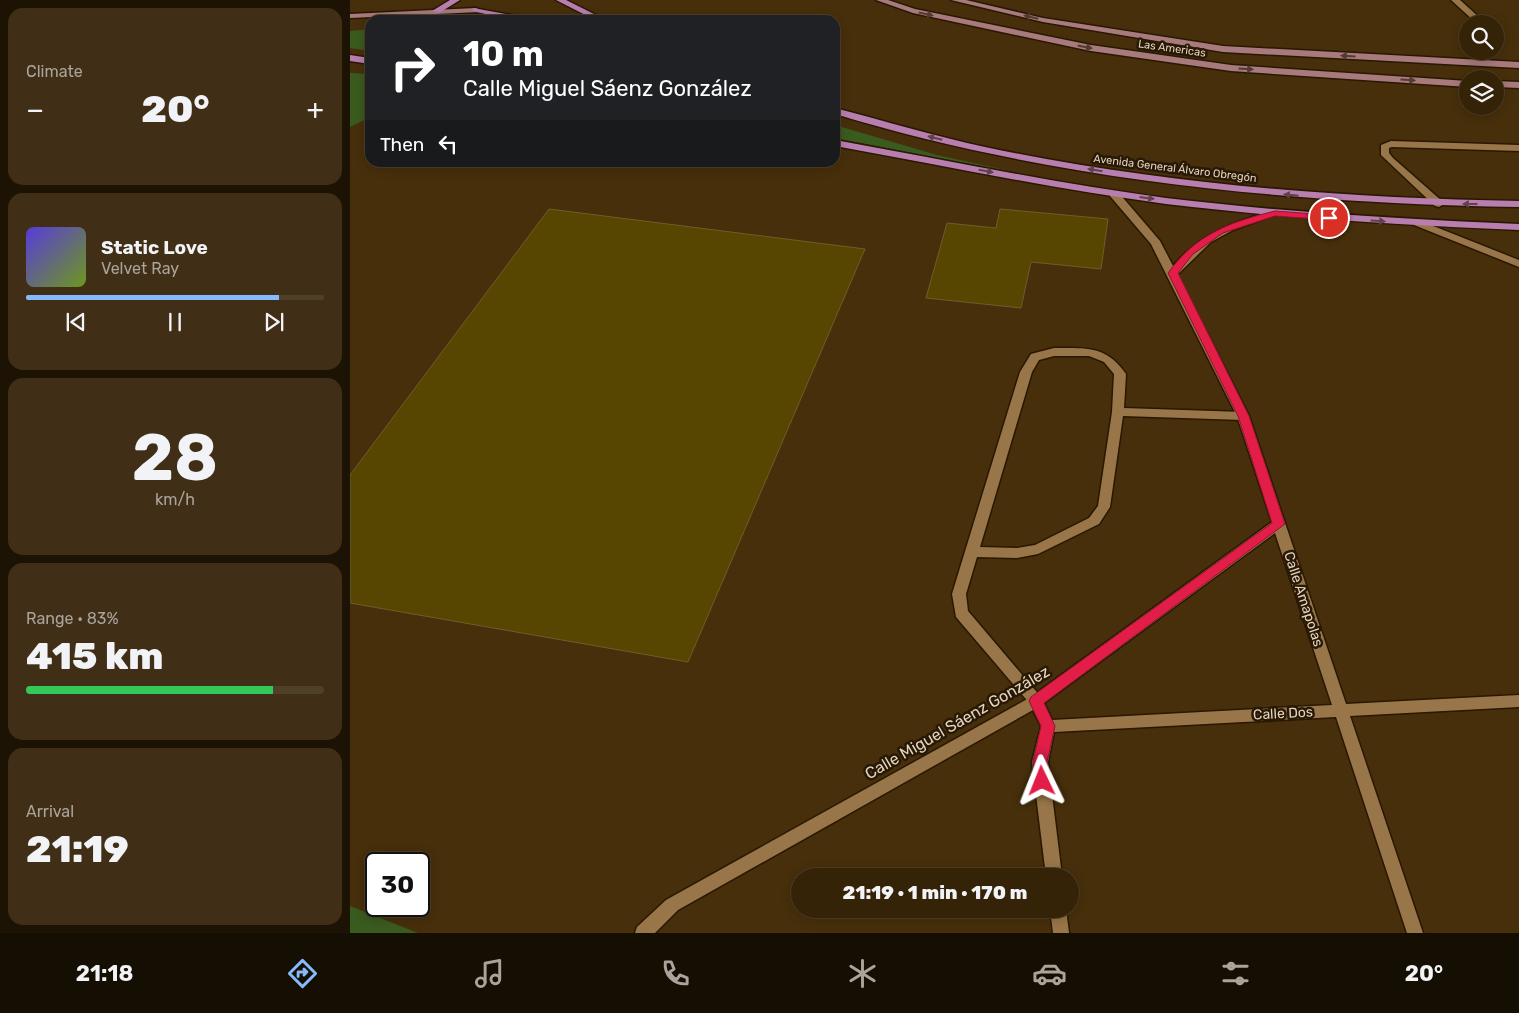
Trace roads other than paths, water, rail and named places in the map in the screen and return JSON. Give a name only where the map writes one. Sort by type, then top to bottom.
[{"type":"main road","points":[[436,11],[456,0]]},
{"type":"main road","points":[[476,0],[478,15]]},
{"type":"main road","points":[[560,0],[592,15]]},
{"type":"main road","name":"Las Americas","points":[[880,0],[913,11],[1100,50],[1231,68],[1459,83]]},
{"type":"main road","name":"Las Americas","points":[[955,0],[1043,20],[1223,49],[1519,66]]},
{"type":"main road","points":[[367,15],[476,10],[502,15]]},
{"type":"main road","points":[[350,16],[365,15]]},
{"type":"main road","points":[[350,58],[365,60]]},
{"type":"main road","points":[[1445,62],[1451,83]]},
{"type":"main road","points":[[1504,84],[1519,84]]},
{"type":"main road","name":"Avenida General Álvaro Obregón","points":[[840,112],[983,150],[1116,173],[1211,186],[1343,199],[1439,204],[1519,204]]},
{"type":"main road","points":[[840,145],[1114,194],[1275,213],[1347,219],[1519,227]]},
{"type":"main road","points":[[1114,194],[1116,173]]},
{"type":"main road","points":[[1343,199],[1347,219]]},
{"type":"street","points":[[1455,0],[1472,15]]},
{"type":"street","points":[[1439,204],[1390,160],[1384,153],[1384,147],[1391,144],[1519,148]]},
{"type":"street","name":"Calle Amapolas","points":[[1114,194],[1156,243],[1173,273],[1243,416],[1415,933]]},
{"type":"street","points":[[1173,273],[1190,252],[1220,231],[1275,213]]},
{"type":"street","points":[[1418,223],[1519,264]]},
{"type":"street","points":[[972,552],[1017,553],[1038,549],[1094,521],[1104,507],[1118,412],[1120,374],[1108,358],[1090,352],[1054,352],[1035,358],[1026,372],[959,594],[961,613],[1036,701],[1048,726],[1040,762],[1053,868]]},
{"type":"street","points":[[1118,412],[1243,416]]},
{"type":"street","name":"Calle Miguel Sáenz González","points":[[643,933],[672,904],[1036,701],[1279,524]]},
{"type":"street","name":"Calle Dos","points":[[1048,726],[1519,701]]},
{"type":"street","points":[[1059,918],[1060,933]]}]
